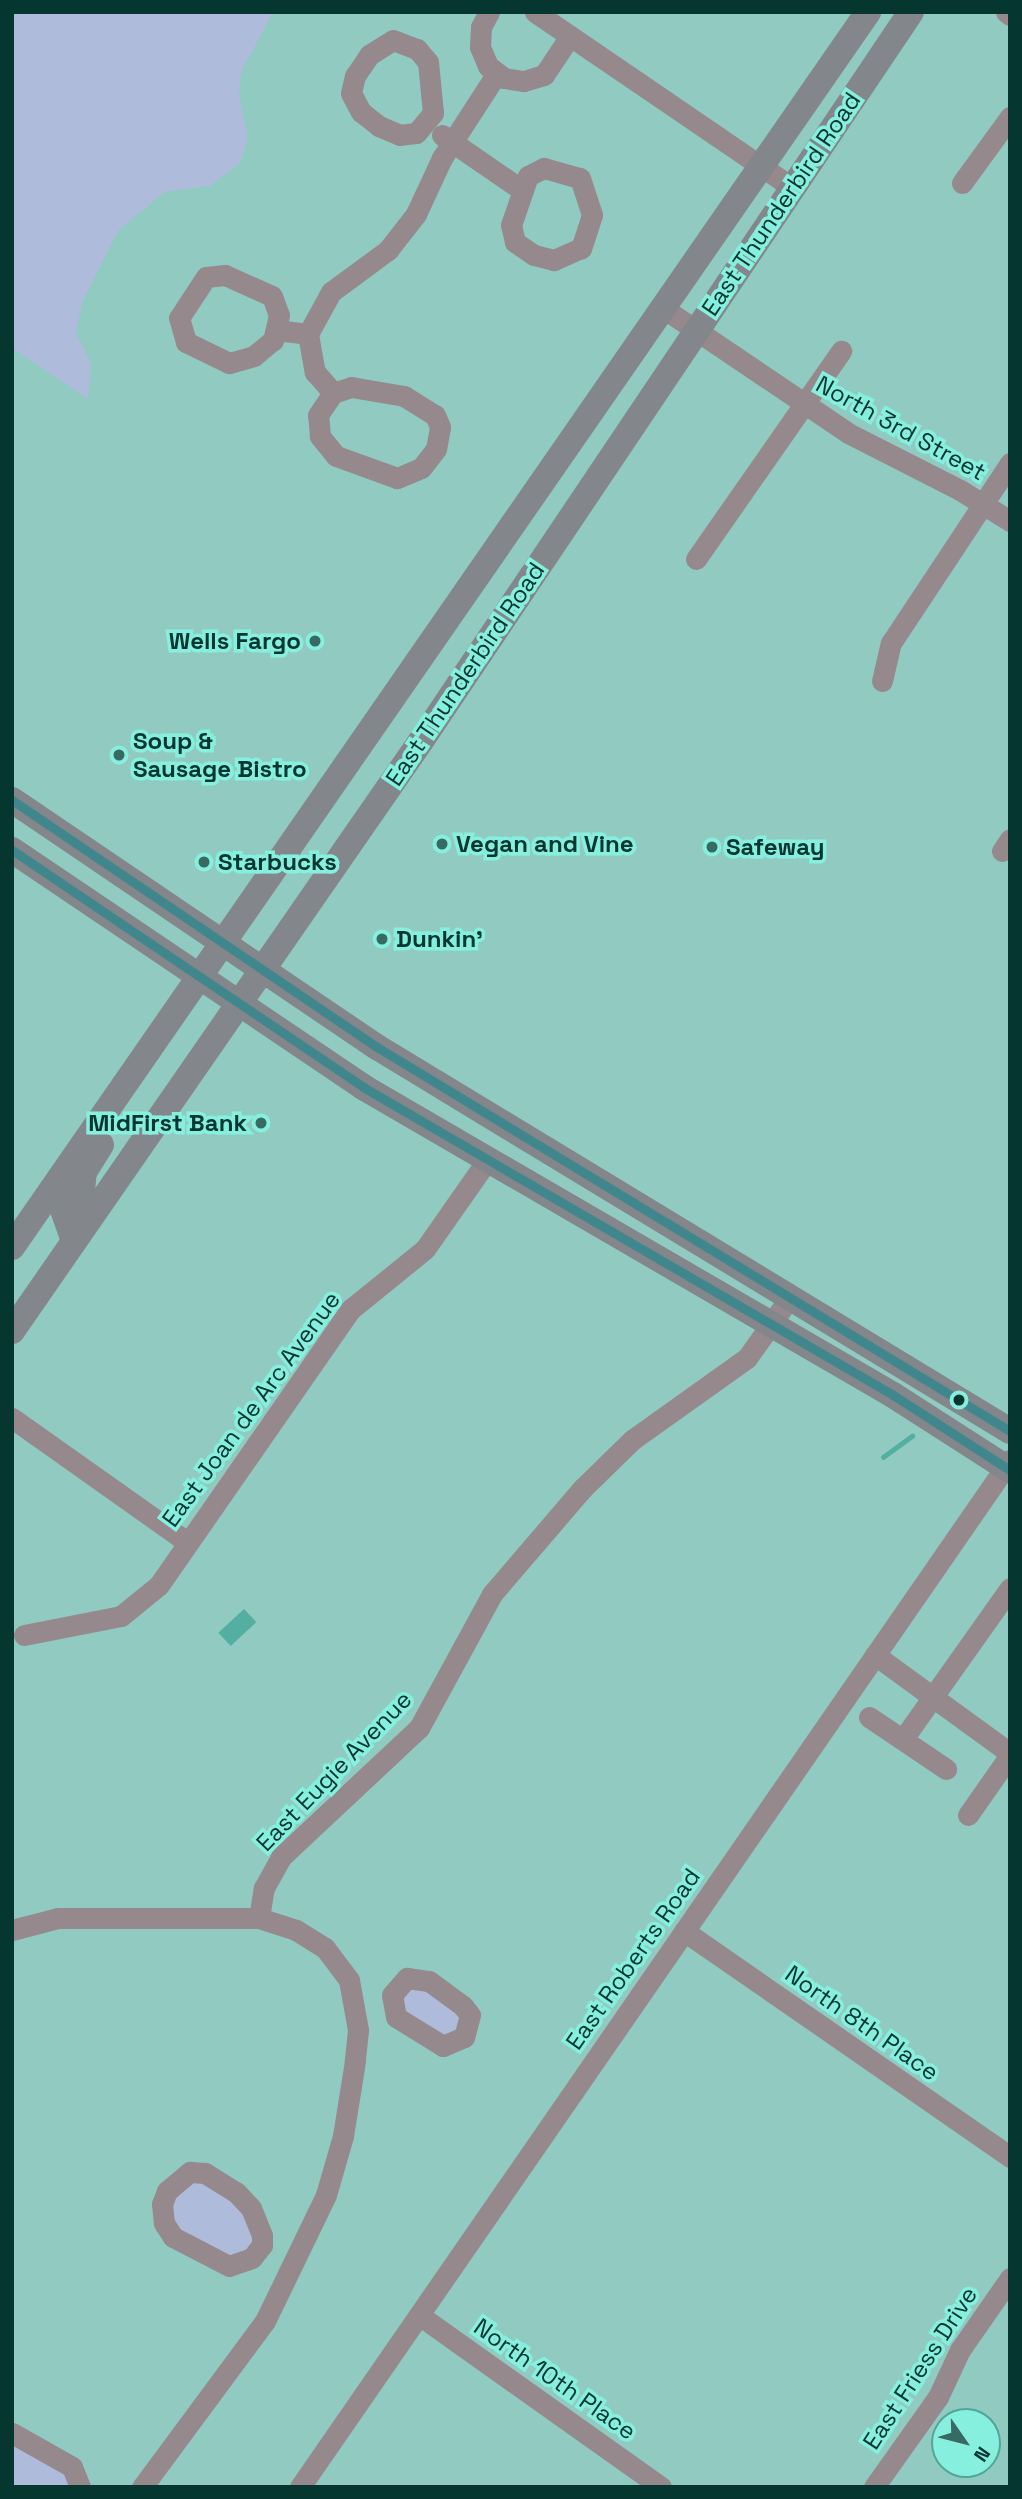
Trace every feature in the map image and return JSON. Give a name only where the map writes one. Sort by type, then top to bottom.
[{"type":"main road","name":"East Thunderbird Road","points":[[12,1247],[868,12]]},
{"type":"main road","name":"East Thunderbird Road","points":[[12,1331],[239,1003],[911,12]]},
{"type":"main road","points":[[12,800],[377,1047],[1010,1431]]},
{"type":"main road","points":[[12,850],[363,1087],[772,1328],[893,1395],[1008,1466]]},
{"type":"main road","points":[[90,1218],[82,1190],[84,1172],[128,1105],[136,1066]]},
{"type":"main road","points":[[55,1187],[74,1241]]},
{"type":"street","points":[[489,12],[481,27],[480,47],[497,73],[524,81],[544,75],[570,36]]},
{"type":"street","points":[[535,12],[793,188]]},
{"type":"street","points":[[393,40],[417,49],[428,62],[433,113],[427,122],[416,133],[400,135],[361,113],[351,93],[355,76],[372,52],[393,40]]},
{"type":"street","points":[[332,393],[315,372],[308,334],[331,292],[401,236],[452,142],[497,73]]},
{"type":"street","points":[[962,183],[1010,117]]},
{"type":"street","points":[[427,122],[522,190]]},
{"type":"street","points":[[544,168],[580,178],[592,215],[581,248],[554,260],[534,256],[515,242],[511,225],[522,190],[527,176],[544,168]]},
{"type":"street","points":[[232,275],[272,296],[279,315],[276,330],[273,340],[254,356],[229,363],[186,342],[179,318],[206,277],[232,275]]},
{"type":"street","name":"North 3rd Street","points":[[663,308],[848,433],[1010,521]]},
{"type":"street","points":[[276,330],[308,334]]},
{"type":"street","points":[[696,559],[841,351]]},
{"type":"street","points":[[351,387],[404,397],[424,405],[440,427],[436,449],[421,468],[397,478],[352,465],[336,456],[320,436],[318,415],[332,393],[351,387]]},
{"type":"street","points":[[882,681],[891,643],[985,506],[1010,463]]},
{"type":"street","name":"East Joan de Arc Avenue","points":[[24,1635],[121,1616],[159,1585],[351,1310],[425,1249],[488,1159]]},
{"type":"street","name":"East Eugie Avenue","points":[[259,1918],[264,1888],[281,1857],[419,1728],[492,1594],[583,1488],[632,1440],[747,1358],[772,1328],[790,1297]]},
{"type":"street","points":[[12,1418],[187,1542]]},
{"type":"street","name":"East Roberts Road","points":[[300,2487],[1008,1466]]},
{"type":"street","points":[[903,1739],[1010,1588]]},
{"type":"street","points":[[875,1655],[1010,1754],[968,1815]]},
{"type":"street","points":[[869,1717],[946,1769]]},
{"type":"street","points":[[12,1930],[58,1918],[259,1918],[296,1930],[326,1948],[349,1980],[355,2010],[355,2061],[343,2136],[326,2195],[296,2262],[265,2321],[142,2487]]},
{"type":"street","name":"North 8th Place","points":[[684,1931],[1010,2157]]},
{"type":"street","points":[[355,2010],[391,2007]]},
{"type":"street","points":[[190,2172],[205,2173],[236,2192],[251,2208],[259,2222],[261,2245],[240,2265],[212,2260],[173,2237],[164,2223],[167,2191],[190,2172]]},
{"type":"street","points":[[261,2245],[296,2262]]},
{"type":"street","name":"East Friess Drive","points":[[874,2487],[938,2397],[960,2350],[1010,2278]]},
{"type":"street","name":"North 10th Place","points":[[419,2315],[661,2487]]},
{"type":"street","points":[[12,2433],[72,2467],[79,2487]]},
{"type":"shaded area","points":[[12,12],[273,12],[241,72],[239,95],[248,138],[240,163],[210,186],[164,192],[118,231],[82,303],[76,333],[91,363],[88,399],[12,348]]},
{"type":"shaded area","points":[[244,1609],[256,1622],[231,1646],[218,1633]]},
{"type":"shaded area","points":[[429,1981],[469,2027],[432,2041],[392,1995]]},
{"type":"shaded area","points":[[205,2173],[262,2235],[239,2265],[173,2237],[167,2191]]},
{"type":"shaded area","points":[[12,2433],[80,2487],[12,2487]]},
{"type":"waterway","points":[[883,1457],[912,1436]]},
{"type":"transit line","points":[[12,800],[377,1047],[1010,1431]]},
{"type":"transit line","points":[[12,850],[363,1087],[893,1395],[1010,1470]]},
{"type":"place","name":"Wells Fargo","points":[[315,641]]},
{"type":"place","name":"Soup & Sausage Bistro","points":[[119,755]]},
{"type":"place","name":"Vegan and Vine","points":[[442,844]]},
{"type":"place","name":"Safeway","points":[[712,847]]},
{"type":"place","name":"Starbucks","points":[[204,862]]},
{"type":"place","name":"Dunkin'","points":[[382,939]]},
{"type":"place","name":"MidFirst Bank","points":[[261,1123]]}]
